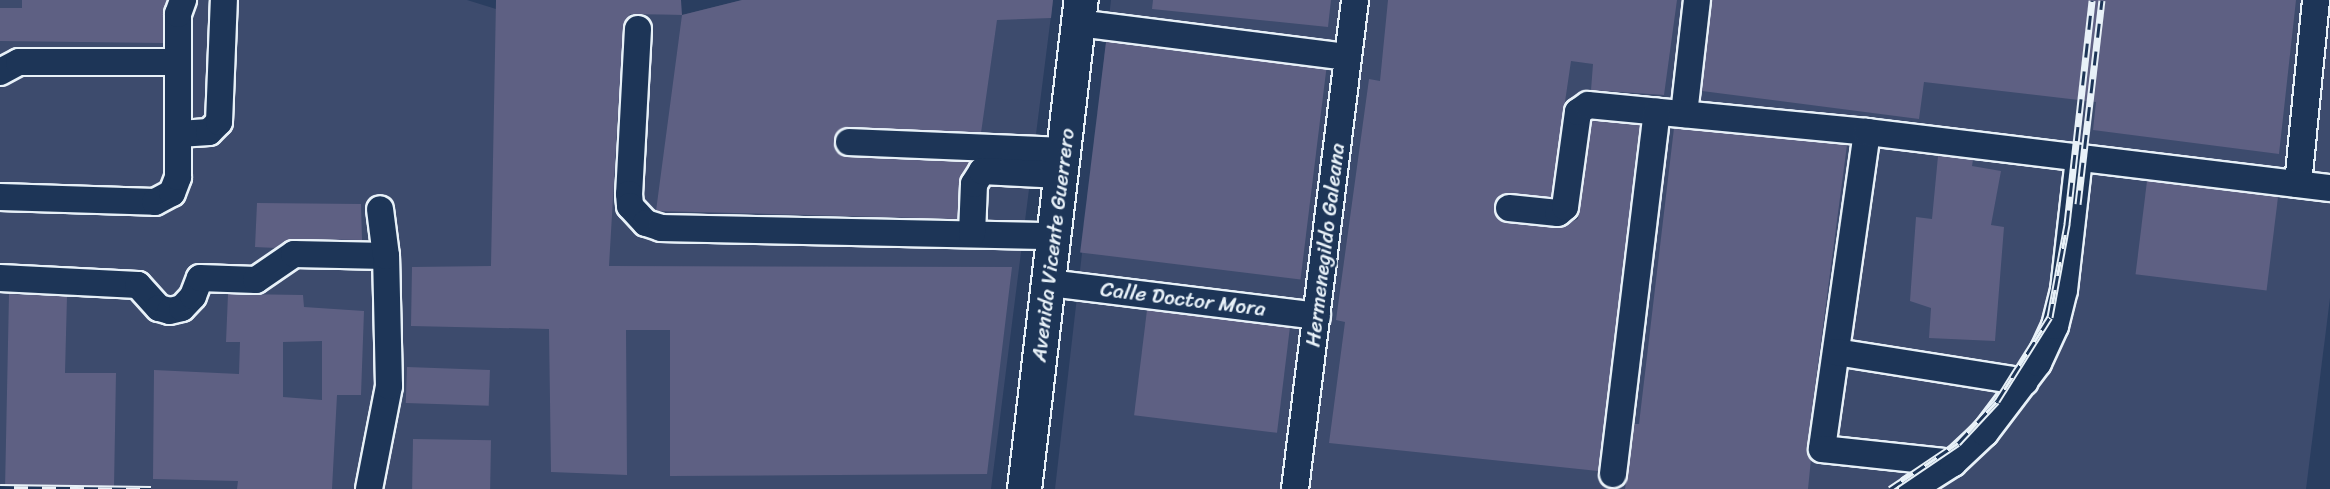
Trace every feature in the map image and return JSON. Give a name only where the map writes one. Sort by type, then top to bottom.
[{"type":"main road","name":"Avenida Vicente Guerrero","points":[[1024,489],[1079,11]]},
{"type":"street","points":[[0,197],[155,202],[164,198],[176,185],[179,134],[178,14],[183,0]]},
{"type":"street","points":[[179,134],[209,132],[219,122],[225,0]]},
{"type":"street","name":"Hermenegildo Galeana","points":[[1296,489],[1355,0]]},
{"type":"street","points":[[1684,114],[1697,0]]},
{"type":"street","points":[[2298,184],[2316,0]]},
{"type":"street","points":[[1079,11],[1347,57]]},
{"type":"street","points":[[638,29],[629,194],[630,206],[646,223],[661,228],[1054,236]]},
{"type":"street","points":[[0,72],[19,62],[178,62]]},
{"type":"street","points":[[1509,208],[1558,213],[1565,207],[1578,112],[1583,106],[1867,132],[2330,188]]},
{"type":"street","points":[[1613,474],[1657,112]]},
{"type":"street","points":[[1867,132],[1822,449],[1953,463]]},
{"type":"street","points":[[849,142],[1062,163]]},
{"type":"street","points":[[1912,489],[1953,463],[1985,433],[2025,382],[2055,326],[2064,291],[2079,159]]},
{"type":"street","points":[[972,234],[974,184],[982,171],[1062,163]]},
{"type":"street","points":[[369,489],[389,386],[386,256],[380,209]]},
{"type":"street","points":[[0,278],[138,285],[159,308],[170,311],[182,308],[194,297],[200,278],[256,280],[294,254],[386,256]]},
{"type":"street","name":"Calle Doctor Mora","points":[[1049,283],[1317,316]]},
{"type":"street","points":[[1836,352],[2025,382]]},
{"type":"shaded area","points":[[0,0],[467,0],[496,9],[682,15],[742,0],[1053,0],[991,489],[0,489]]},
{"type":"shaded area","points":[[1111,0],[2330,0],[2330,298],[2306,489],[1055,489]]},
{"type":"building","points":[[22,0],[167,0],[163,43],[0,41],[0,8],[22,8]]},
{"type":"building","points":[[496,0],[681,0],[682,15],[630,14],[623,28],[609,266],[1012,267],[987,474],[670,476],[670,330],[626,330],[627,475],[551,472],[549,329],[411,326],[412,267],[491,266]]},
{"type":"building","points":[[742,0],[1053,0],[1051,18],[997,20],[981,133],[850,127],[836,134],[836,149],[848,157],[970,162],[959,183],[958,219],[656,211],[682,15]]},
{"type":"building","points":[[1153,0],[1331,0],[1328,27],[1152,9]]},
{"type":"building","points":[[1388,0],[1677,0],[1664,95],[1591,90],[1593,64],[1571,61],[1551,197],[1510,193],[1502,195],[1494,206],[1496,215],[1507,223],[1557,228],[1578,219],[1592,121],[1640,125],[1598,471],[1329,443],[1345,322],[1336,320],[1369,79],[1380,81]]},
{"type":"building","points":[[1712,0],[2296,0],[2279,154],[2093,130],[2096,102],[1924,82],[1919,119],[1702,91]]},
{"type":"building","points":[[1106,42],[1326,69],[1301,279],[1080,252]]},
{"type":"building","points":[[1674,128],[1847,145],[1807,447],[1811,459],[1808,489],[1625,489],[1634,424],[1639,424]]},
{"type":"building","points":[[1938,156],[1973,160],[1972,166],[2001,171],[1991,225],[2004,227],[1995,341],[1929,338],[1931,308],[1910,301],[1916,217],[1932,219]]},
{"type":"building","points":[[2147,181],[2278,197],[2267,290],[2136,274]]},
{"type":"building","points":[[257,203],[361,204],[362,240],[294,239],[276,248],[255,247]]},
{"type":"building","points":[[9,294],[67,296],[65,373],[116,373],[114,487],[5,489]]},
{"type":"building","points":[[228,294],[303,295],[304,307],[364,311],[361,395],[337,395],[332,489],[237,489],[238,481],[153,479],[154,370],[239,374],[240,342],[226,342]],"holes":[[[322,341],[322,400],[283,397],[283,342]]]},
{"type":"building","points":[[1147,310],[1290,328],[1277,433],[1134,415]]},
{"type":"building","points":[[407,367],[490,370],[489,406],[406,403]]},
{"type":"building","points":[[413,439],[491,440],[490,489],[412,489]]},
{"type":"railway","points":[[1890,489],[1958,443],[1997,401],[2050,317],[2067,224],[2092,0]]},
{"type":"railway","points":[[2078,204],[2102,0]]},
{"type":"railway","points":[[0,487],[151,489]]}]
